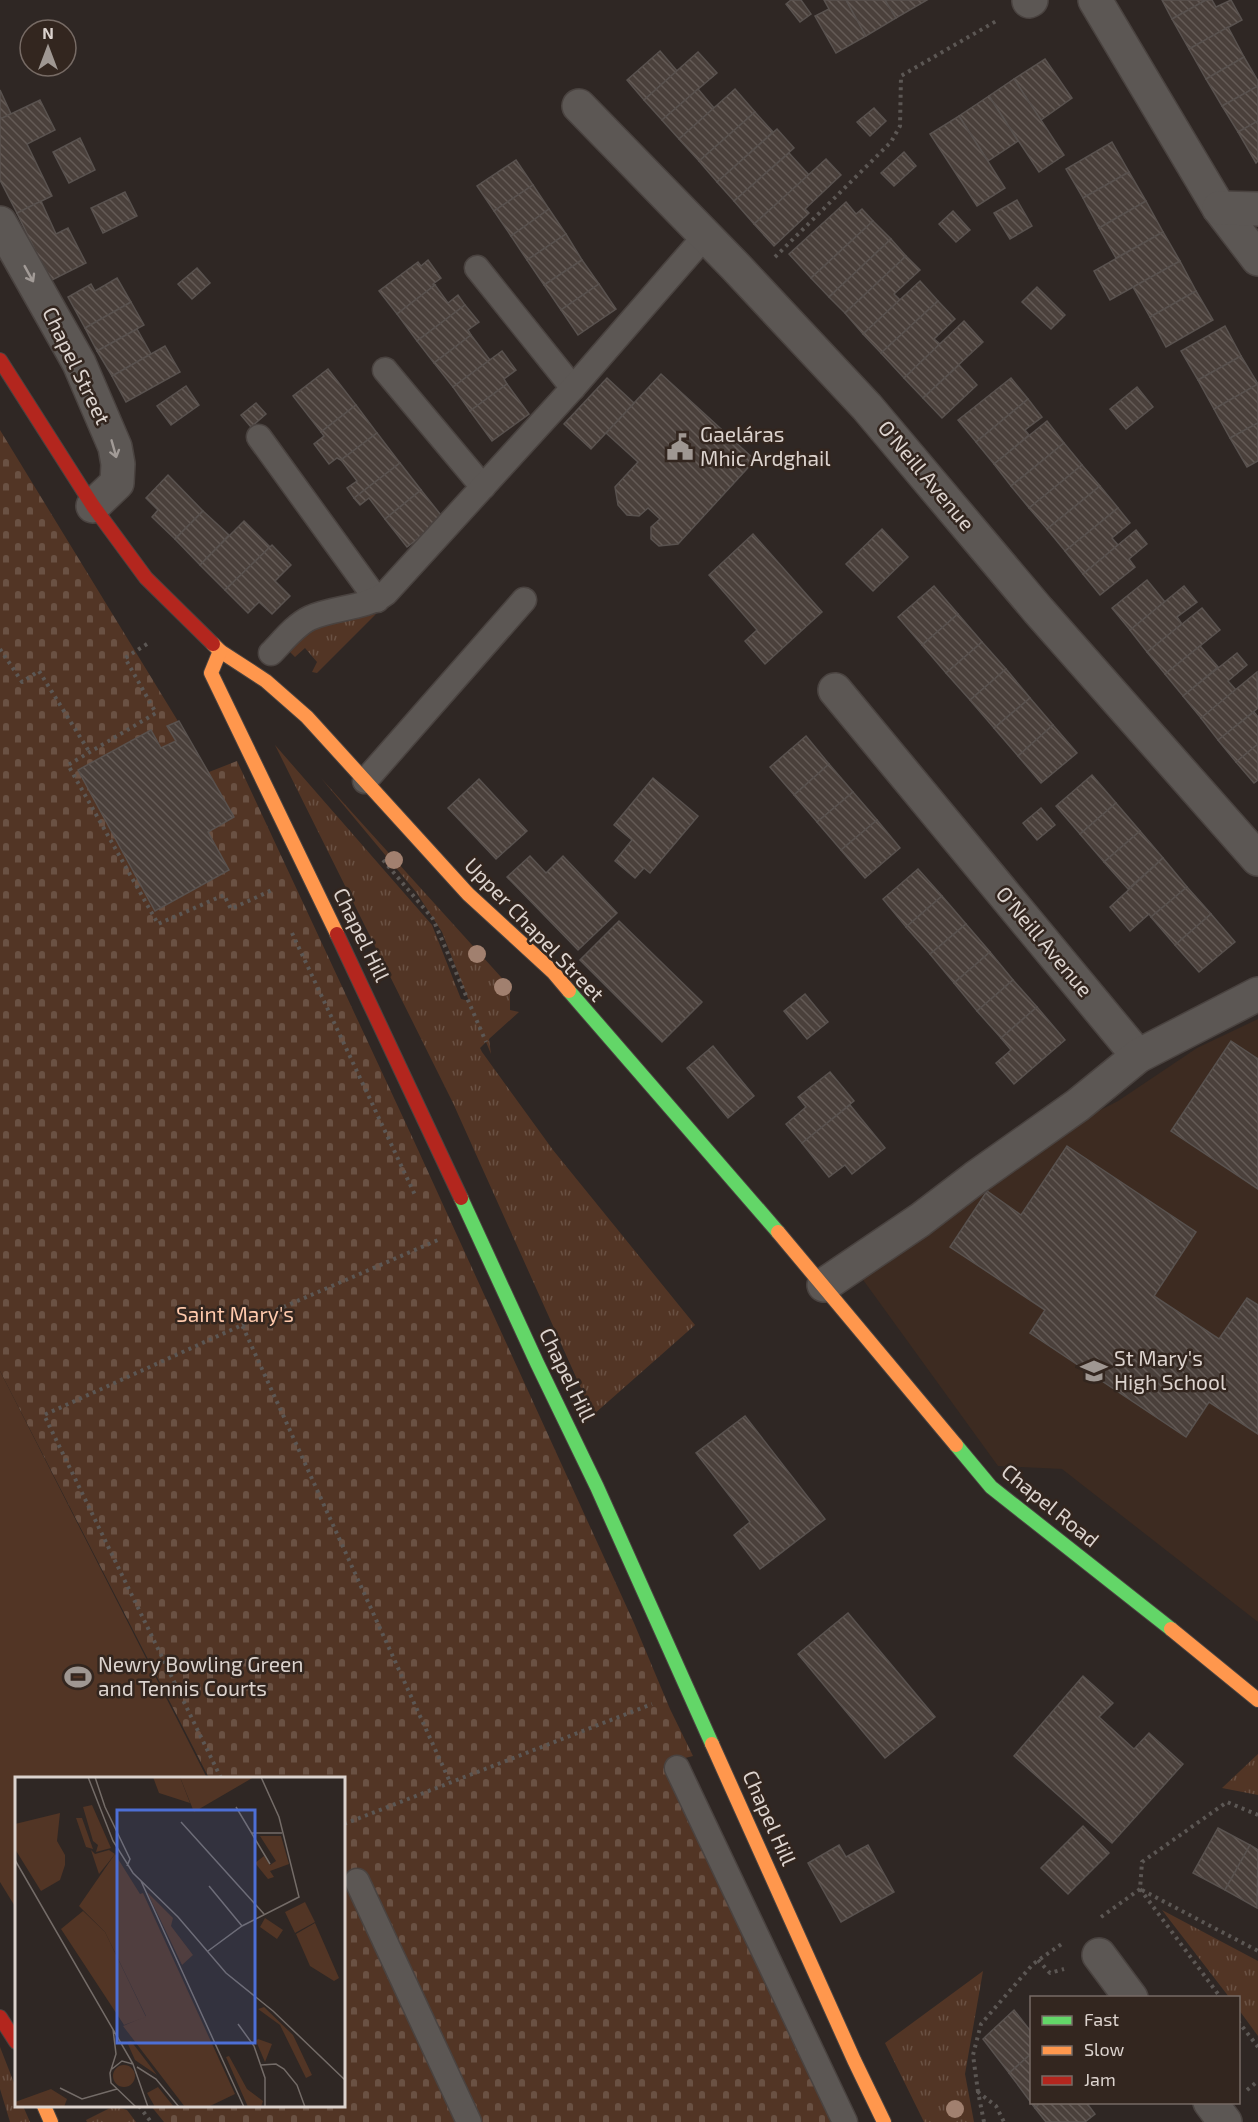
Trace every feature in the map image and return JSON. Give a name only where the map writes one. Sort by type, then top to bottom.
[{"type":"main road","points":[[0,360],[93,507],[146,578],[220,651]]},
{"type":"main road","name":"Upper Chapel Street","points":[[220,651],[266,681],[308,717],[468,894],[553,972],[824,1285]]},
{"type":"main road","name":"Chapel Hill","points":[[220,651],[212,673],[393,1049],[537,1363],[597,1487],[854,2060],[884,2122]]},
{"type":"main road","name":"Chapel Road","points":[[824,1285],[991,1487],[1258,1700]]},
{"type":"main road","points":[[0,2017],[15,2040]]},
{"type":"main road","points":[[44,2107],[51,2122]]},
{"type":"street","points":[[1095,0],[1219,208],[1258,259]]},
{"type":"street","name":"O'Neill Avenue","points":[[579,106],[867,407],[1038,610],[1258,860]]},
{"type":"street","points":[[1219,208],[1258,209]]},
{"type":"street","name":"Chapel Street","points":[[0,224],[79,363],[115,447],[118,464],[117,483],[93,507]]},
{"type":"street","name":"O'Neill Avenue","points":[[835,690],[1138,1056]]},
{"type":"street","points":[[824,1285],[920,1220],[1078,1105],[1138,1056],[1258,994]]},
{"type":"street","points":[[1100,1955],[1130,1996]]},
{"type":"street","points":[[1211,2104],[1225,2122]]},
{"type":"lane","points":[[270,653],[308,619],[339,608],[377,600],[386,593],[573,388],[705,236]]},
{"type":"lane","points":[[477,268],[573,388]]},
{"type":"lane","points":[[385,370],[483,487]]},
{"type":"lane","points":[[259,437],[377,600]]},
{"type":"lane","points":[[365,781],[524,600]]},
{"type":"lane","points":[[676,1768],[844,2122]]},
{"type":"lane","points":[[357,1881],[469,2122]]},
{"type":"path","points":[[749,282],[891,142],[900,126],[901,76],[1030,0]]},
{"type":"path","points":[[147,644],[125,658],[156,713],[68,765],[158,924],[224,895],[231,909],[272,890]]},
{"type":"path","points":[[0,649],[22,682],[39,671],[90,753]]},
{"type":"path","points":[[381,858],[433,920],[486,1042]]},
{"type":"path","points":[[220,1777],[44,1415],[242,1325],[438,1240]]},
{"type":"path","points":[[242,1325],[450,1782]]},
{"type":"path","points":[[345,1824],[652,1704]]},
{"type":"path","points":[[1220,1996],[1140,1889],[1258,1951]]},
{"type":"path","points":[[1240,2022],[1258,2047]]},
{"type":"path","points":[[984,2122],[978,2092],[996,2106],[1004,2122]]},
{"type":"path","points":[[140,2107],[151,2122]]},
{"type":"shaded area","name":"St Mary's High School","points":[[1258,1019],[1258,1622],[1062,1469],[998,1466],[861,1277],[1040,1141],[1118,1101],[1197,1048]]},
{"type":"green space","name":"Saint Mary's","points":[[0,430],[209,772],[237,761],[414,1141],[634,1623],[670,1709],[693,1756],[685,1758],[855,2122],[164,2122],[152,2107],[345,2107],[345,1777],[208,1777],[0,1371]]},
{"type":"green space","points":[[376,614],[317,673],[312,672],[317,662],[305,648],[295,657],[289,651],[313,625]]},
{"type":"green space","points":[[275,745],[432,925],[461,999],[469,1001],[442,932],[416,892],[321,778],[510,987],[510,1010],[519,1012],[489,1039],[491,1054],[486,1042],[480,1048],[482,1052],[553,1150],[695,1325],[593,1415],[453,1103]]},
{"type":"green space","name":"Newry Bowling Green and Tennis Courts","points":[[0,1371],[206,1777],[15,1777],[15,1906],[0,1882]]},
{"type":"green space","points":[[1258,1754],[1258,1795],[1222,1788]]},
{"type":"green space","points":[[1162,1910],[1258,1961],[1258,2036],[1240,2011],[1240,1996],[1228,1996]]},
{"type":"green space","points":[[983,1971],[965,2074],[974,2122],[924,2122],[885,2043]]},
{"type":"green space","points":[[0,2047],[15,2085],[15,2107],[23,2107],[30,2122],[10,2122],[0,2089]]},
{"type":"green space","points":[[112,2107],[117,2107],[127,2110],[136,2122],[87,2122],[86,2120]]},
{"type":"building","points":[[791,0],[801,0],[811,14],[800,22],[786,4]]},
{"type":"building","points":[[824,0],[846,0],[866,36],[836,53],[815,16],[829,9]]},
{"type":"building","points":[[846,0],[885,0],[896,18],[866,36]]},
{"type":"building","points":[[885,0],[927,0],[896,18]]},
{"type":"building","points":[[1162,0],[1206,0],[1172,19]]},
{"type":"building","points":[[1206,0],[1212,0],[1216,7],[1231,0],[1242,20],[1189,49],[1172,19]]},
{"type":"building","points":[[1228,27],[1244,57],[1206,79],[1189,49]]},
{"type":"building","points":[[660,51],[677,71],[644,100],[627,80]]},
{"type":"building","points":[[698,52],[717,73],[662,120],[644,100]]},
{"type":"building","points":[[1244,57],[1258,81],[1258,86],[1222,106],[1206,79]]},
{"type":"building","points":[[1045,59],[1072,98],[1041,120],[1014,79]]},
{"type":"building","points":[[1014,79],[1064,155],[1039,172],[989,96]]},
{"type":"building","points":[[1258,86],[1258,121],[1238,132],[1222,106]]},
{"type":"building","points":[[698,89],[714,108],[679,139],[662,120]]},
{"type":"building","points":[[735,89],[755,112],[699,161],[679,139]]},
{"type":"building","points":[[0,90],[11,114],[0,119]]},
{"type":"building","points":[[989,96],[1018,141],[988,161],[959,116]]},
{"type":"building","points":[[40,100],[55,130],[27,144],[52,196],[17,213],[0,180],[0,119]]},
{"type":"building","points":[[874,108],[886,121],[870,136],[857,122]]},
{"type":"building","points":[[755,112],[773,132],[717,182],[699,161]]},
{"type":"building","points":[[959,116],[1005,188],[977,206],[930,134]]},
{"type":"building","points":[[1258,121],[1258,161],[1256,163],[1238,132]]},
{"type":"building","points":[[777,129],[794,148],[734,201],[717,182]]},
{"type":"building","points":[[80,138],[95,170],[69,183],[53,152]]},
{"type":"building","points":[[1112,142],[1129,172],[1083,198],[1066,169]]},
{"type":"building","points":[[904,152],[916,166],[894,186],[881,173]]},
{"type":"building","points":[[789,153],[809,175],[754,224],[734,201]]},
{"type":"building","points":[[826,159],[841,175],[805,209],[809,213],[774,246],[754,224]]},
{"type":"building","points":[[516,160],[533,185],[494,211],[477,186]]},
{"type":"building","points":[[1129,172],[1146,201],[1099,228],[1083,198]]},
{"type":"building","points":[[533,185],[549,209],[511,236],[494,211]]},
{"type":"building","points":[[125,192],[137,216],[103,233],[91,208]]},
{"type":"building","points":[[1017,200],[1032,226],[1010,239],[994,213]]},
{"type":"building","points":[[41,201],[56,234],[68,228],[86,263],[50,281],[17,213]]},
{"type":"building","points":[[1146,201],[1163,232],[1116,258],[1099,228]]},
{"type":"building","points":[[846,202],[856,214],[862,209],[873,221],[811,278],[789,254]]},
{"type":"building","points":[[549,209],[566,234],[527,260],[511,236]]},
{"type":"building","points":[[953,211],[970,230],[956,242],[939,224]]},
{"type":"building","points":[[873,221],[891,239],[829,297],[811,278]]},
{"type":"building","points":[[1163,232],[1180,261],[1110,300],[1094,271]]},
{"type":"building","points":[[566,234],[582,260],[544,285],[527,260]]},
{"type":"building","points":[[891,239],[906,256],[845,313],[829,297]]},
{"type":"building","points":[[906,256],[920,270],[894,294],[900,300],[863,334],[845,313]]},
{"type":"building","points":[[428,260],[441,278],[397,314],[379,291],[418,262],[421,266]]},
{"type":"building","points":[[582,260],[599,284],[561,310],[544,285]]},
{"type":"building","points":[[1180,261],[1196,291],[1150,317],[1133,287]]},
{"type":"building","points":[[197,268],[210,283],[192,299],[178,284]]},
{"type":"building","points":[[117,278],[131,302],[85,328],[68,297],[91,284],[95,291]]},
{"type":"building","points":[[920,281],[938,301],[881,353],[863,334]]},
{"type":"building","points":[[599,284],[616,309],[578,335],[561,310]]},
{"type":"building","points":[[435,285],[448,303],[458,295],[465,305],[417,341],[397,314]]},
{"type":"building","points":[[1037,287],[1065,315],[1051,329],[1022,302]]},
{"type":"building","points":[[1196,291],[1213,320],[1166,347],[1150,317]]},
{"type":"building","points":[[938,301],[955,319],[934,339],[940,344],[904,378],[881,353]]},
{"type":"building","points":[[131,302],[144,325],[97,351],[85,328]]},
{"type":"building","points":[[465,305],[479,322],[468,330],[471,335],[434,363],[417,341]]},
{"type":"building","points":[[964,321],[983,342],[923,398],[904,378]]},
{"type":"building","points":[[1225,326],[1241,356],[1198,380],[1181,351]]},
{"type":"building","points":[[137,329],[151,354],[112,376],[97,351]]},
{"type":"building","points":[[471,335],[490,360],[453,387],[434,363]]},
{"type":"building","points":[[165,346],[180,372],[126,402],[112,376]]},
{"type":"building","points":[[502,351],[516,370],[504,379],[507,384],[470,411],[453,387]]},
{"type":"building","points":[[1241,356],[1258,384],[1214,409],[1198,380]]},
{"type":"building","points":[[959,365],[977,385],[942,418],[923,398]]},
{"type":"building","points":[[328,369],[356,405],[321,432],[293,396]]},
{"type":"building","name":"Gaeláras Mhic Ardghail","points":[[661,374],[755,460],[678,544],[659,546],[651,539],[651,527],[660,519],[648,508],[639,516],[627,515],[618,505],[615,487],[638,462],[606,433]]},
{"type":"building","points":[[607,378],[634,403],[591,449],[564,424]]},
{"type":"building","points":[[1011,378],[1028,399],[976,442],[958,420]]},
{"type":"building","points":[[507,384],[529,414],[492,441],[470,411]]},
{"type":"building","points":[[1258,384],[1258,423],[1230,438],[1214,409]]},
{"type":"building","points":[[186,386],[199,405],[171,425],[157,406]]},
{"type":"building","points":[[1137,387],[1153,407],[1126,429],[1110,409]]},
{"type":"building","points":[[1028,399],[1042,417],[1025,430],[1029,435],[994,464],[976,442]]},
{"type":"building","points":[[256,403],[266,414],[251,427],[241,415]]},
{"type":"building","points":[[356,405],[377,433],[341,460],[337,458],[329,464],[314,444],[324,436],[321,432]]},
{"type":"building","points":[[1047,421],[1064,443],[1011,486],[994,464]]},
{"type":"building","points":[[1258,423],[1258,461],[1247,467],[1230,438]]},
{"type":"building","points":[[377,433],[400,463],[354,498],[347,488],[357,481],[341,460]]},
{"type":"building","points":[[1064,443],[1082,465],[1029,508],[1011,486]]},
{"type":"building","points":[[400,463],[421,490],[385,519],[369,498],[360,505],[354,498]]},
{"type":"building","points":[[1082,465],[1100,486],[1047,529],[1029,508]]},
{"type":"building","points":[[168,475],[203,511],[175,539],[152,517],[158,510],[146,498]]},
{"type":"building","points":[[1100,486],[1118,508],[1065,551],[1047,529]]},
{"type":"building","points":[[421,490],[444,519],[407,547],[385,519]]},
{"type":"building","points":[[1118,508],[1130,523],[1112,538],[1118,545],[1083,574],[1065,551]]},
{"type":"building","points":[[203,511],[229,535],[200,565],[175,539]]},
{"type":"building","points":[[244,521],[270,547],[225,590],[200,565]]},
{"type":"building","points":[[882,529],[908,557],[873,591],[846,564]]},
{"type":"building","points":[[1136,530],[1147,544],[1129,559],[1135,567],[1100,595],[1083,574]]},
{"type":"building","points":[[753,534],[822,612],[765,664],[745,641],[757,630],[709,575]]},
{"type":"building","points":[[272,545],[291,565],[275,581],[290,596],[272,614],[259,602],[248,613],[225,590]]},
{"type":"building","points":[[1147,580],[1165,602],[1130,630],[1112,608]]},
{"type":"building","points":[[934,586],[958,614],[922,645],[898,617]]},
{"type":"building","points":[[1184,586],[1197,602],[1177,617],[1182,624],[1147,652],[1130,630]]},
{"type":"building","points":[[1202,608],[1220,630],[1165,674],[1147,652]]},
{"type":"building","points":[[958,614],[982,642],[946,673],[922,645]]},
{"type":"building","points":[[982,642],[1006,669],[970,700],[946,673]]},
{"type":"building","points":[[1200,646],[1218,667],[1183,696],[1165,674]]},
{"type":"building","points":[[1237,653],[1247,665],[1228,681],[1236,690],[1201,718],[1183,696]]},
{"type":"building","points":[[1006,669],[1030,698],[994,728],[970,700]]},
{"type":"building","points":[[1257,672],[1258,708],[1218,740],[1201,718]]},
{"type":"building","points":[[1030,698],[1053,725],[1018,756],[994,728]]},
{"type":"building","points":[[1254,712],[1258,717],[1258,744],[1236,762],[1218,740]]},
{"type":"building","points":[[179,721],[234,817],[208,832],[229,870],[155,911],[78,770],[151,730],[161,748],[176,741],[167,726]]},
{"type":"building","points":[[1053,725],[1077,753],[1041,783],[1018,756]]},
{"type":"building","points":[[806,736],[829,764],[794,795],[770,767]]},
{"type":"building","points":[[1258,744],[1258,780],[1254,783],[1236,762]]},
{"type":"building","points":[[829,764],[853,792],[817,822],[794,795]]},
{"type":"building","points":[[1092,775],[1116,803],[1080,834],[1056,806]]},
{"type":"building","points":[[653,778],[698,816],[650,873],[644,868],[635,878],[615,861],[632,840],[614,825]]},
{"type":"building","points":[[479,779],[527,831],[496,859],[448,808]]},
{"type":"building","points":[[853,792],[877,820],[841,850],[817,822]]},
{"type":"building","points":[[1116,803],[1140,831],[1104,862],[1080,834]]},
{"type":"building","points":[[1041,808],[1055,825],[1037,840],[1023,823]]},
{"type":"building","points":[[877,820],[900,848],[865,878],[841,850]]},
{"type":"building","points":[[1140,831],[1163,858],[1128,889],[1104,862]]},
{"type":"building","points":[[530,856],[546,873],[563,856],[617,913],[578,950],[507,877]]},
{"type":"building","points":[[1163,858],[1187,887],[1151,917],[1149,914],[1130,931],[1110,907]]},
{"type":"building","points":[[918,869],[942,896],[906,927],[883,899]]},
{"type":"building","points":[[1187,887],[1211,914],[1175,945],[1151,917]]},
{"type":"building","points":[[942,896],[966,924],[930,954],[906,927]]},
{"type":"building","points":[[1211,914],[1235,942],[1199,972],[1175,945]]},
{"type":"building","points":[[619,921],[702,1002],[662,1042],[580,960]]},
{"type":"building","points":[[966,924],[990,952],[954,983],[930,954]]},
{"type":"building","points":[[990,952],[1013,980],[977,1011],[954,983]]},
{"type":"building","points":[[1013,980],[1037,1007],[1001,1038],[977,1011]]},
{"type":"building","points":[[805,994],[828,1022],[807,1039],[784,1011]]},
{"type":"building","points":[[1037,1007],[1065,1040],[1014,1084],[996,1063],[1011,1050],[1001,1038]]},
{"type":"building","points":[[1231,1041],[1258,1059],[1258,1189],[1171,1131]]},
{"type":"building","points":[[713,1046],[754,1096],[728,1118],[687,1068]]},
{"type":"building","points":[[830,1072],[854,1101],[802,1143],[786,1124],[806,1107],[798,1097]]},
{"type":"building","points":[[850,1105],[885,1148],[852,1174],[845,1165],[829,1177],[802,1143]]},
{"type":"building","points":[[1067,1146],[1196,1232],[1154,1296],[1219,1339],[1247,1298],[1258,1305],[1258,1434],[1209,1402],[1186,1437],[1030,1333],[1045,1310],[950,1247],[987,1191],[1021,1215]]},
{"type":"building","points":[[745,1416],[825,1519],[760,1569],[734,1535],[750,1522],[696,1453]]},
{"type":"building","points":[[848,1613],[935,1717],[885,1758],[798,1654]]},
{"type":"building","points":[[1083,1676],[1113,1703],[1099,1717],[1134,1749],[1149,1733],[1183,1764],[1112,1843],[1014,1756]]},
{"type":"building","points":[[1083,1826],[1109,1853],[1068,1894],[1041,1868]]},
{"type":"building","points":[[1218,1828],[1250,1845],[1225,1890],[1193,1873]]},
{"type":"building","points":[[839,1845],[846,1857],[868,1845],[894,1892],[841,1922],[808,1863]]},
{"type":"building","points":[[1250,1845],[1258,1850],[1257,1908],[1225,1890]]},
{"type":"building","points":[[1014,2010],[1030,2030],[1030,2055],[1009,2073],[983,2039]]},
{"type":"building","points":[[1030,2055],[1030,2101],[1009,2073]]},
{"type":"building","points":[[1039,2104],[1088,2104],[1095,2114],[1085,2122],[1046,2122],[1035,2108]]},
{"type":"traffic: fast","points":[[569,991],[778,1232]]},
{"type":"traffic: fast","points":[[461,1198],[597,1487],[712,1744]]},
{"type":"traffic: fast","points":[[956,1445],[991,1487],[1171,1629]]},
{"type":"traffic: slow","points":[[213,644],[266,681],[307,717],[468,894],[553,972],[569,991]]},
{"type":"traffic: slow","points":[[220,651],[211,673],[337,934]]},
{"type":"traffic: slow","points":[[778,1232],[956,1445]]},
{"type":"traffic: slow","points":[[1171,1629],[1258,1700]]},
{"type":"traffic: slow","points":[[712,1744],[884,2122]]},
{"type":"traffic: slow","points":[[44,2107],[51,2122]]},
{"type":"traffic: jam","points":[[0,360],[93,506],[146,578],[213,644]]},
{"type":"traffic: jam","points":[[337,934],[461,1198]]},
{"type":"traffic: jam","points":[[0,2017],[15,2040]]},
{"type":"place","name":"Gaeláras Mhic Ardghail","points":[[680,447]]},
{"type":"place","name":"St Mary's High School","points":[[1094,1371]]},
{"type":"place","name":"Newry Bowling Green and Tennis Courts","points":[[78,1677]]}]
